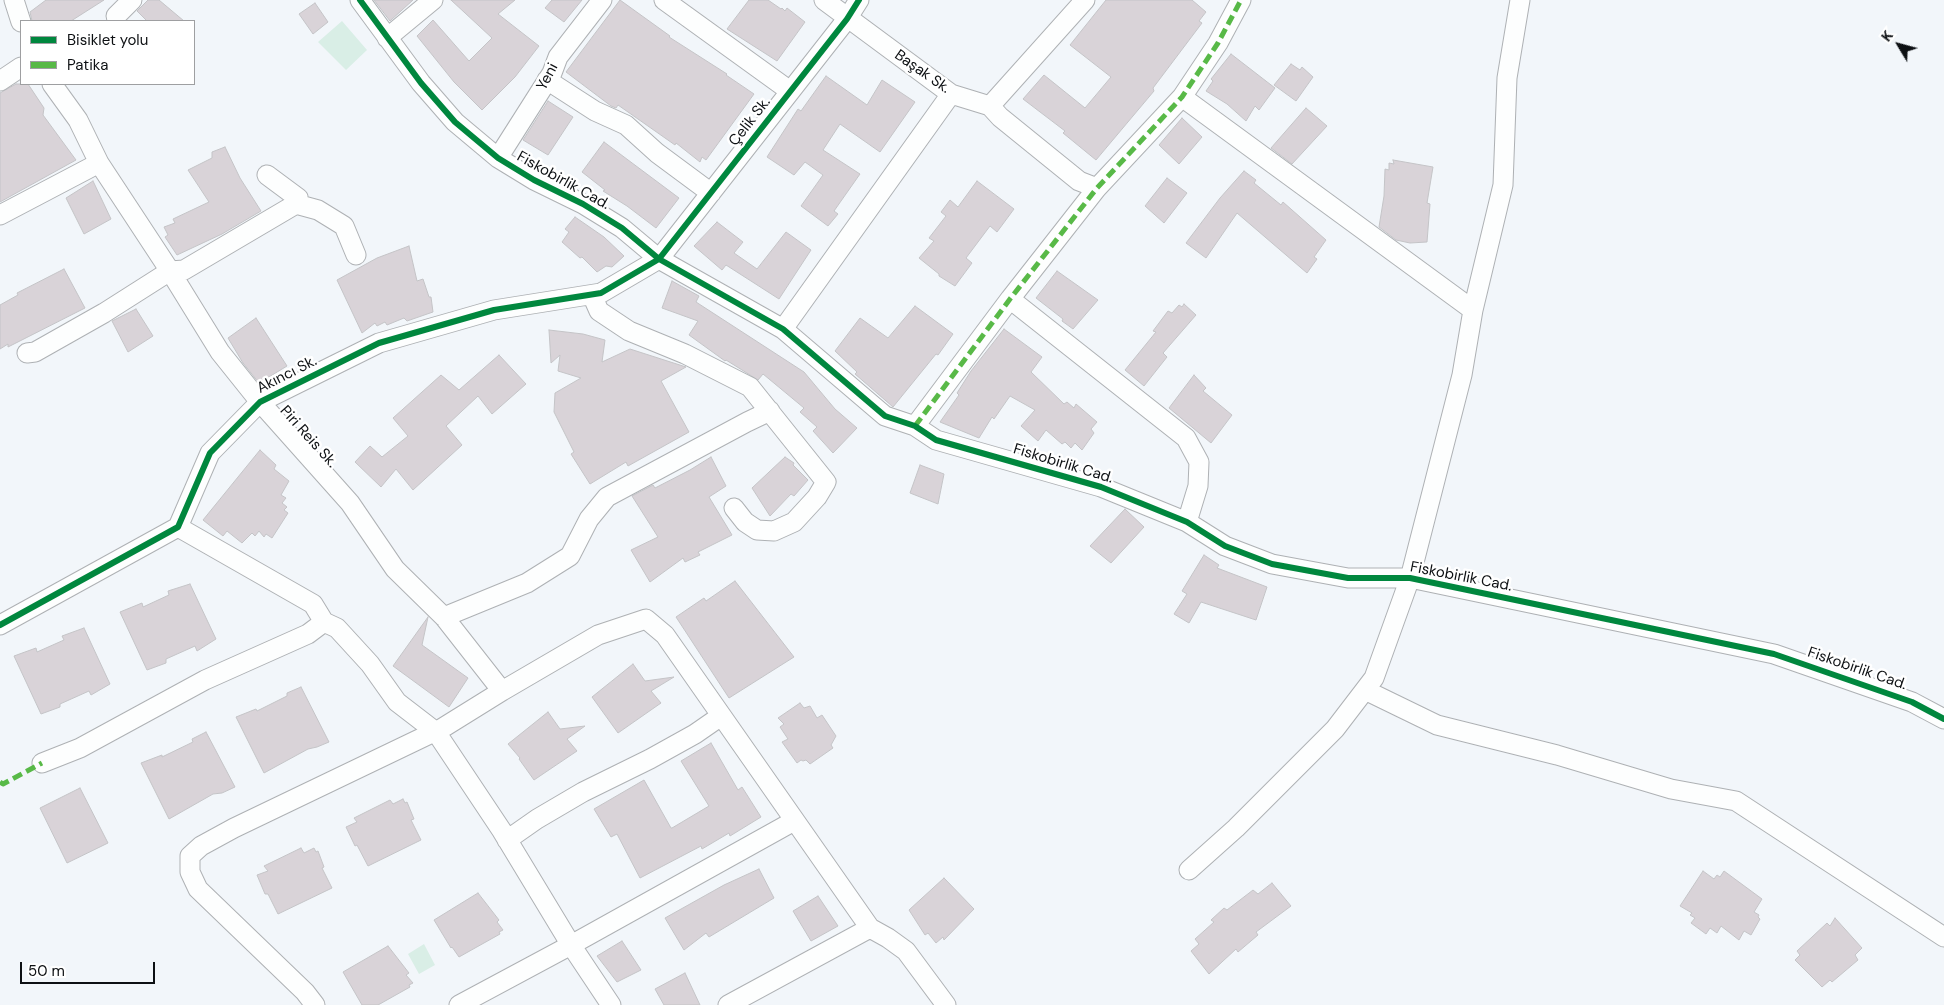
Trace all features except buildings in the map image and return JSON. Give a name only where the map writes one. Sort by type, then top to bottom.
[{"type":"street","points":[[14,0],[20,20]]},
{"type":"street","points":[[116,16],[132,0]]},
{"type":"street","name":"Fiskobirlik Cad.","points":[[360,0],[420,83],[455,122],[498,158],[534,180],[583,204],[614,223],[659,259],[783,329],[884,416],[915,426],[936,440],[1101,487],[1187,522],[1225,546],[1287,568],[1348,578],[1410,578],[1774,654],[1912,702],[1944,719]]},
{"type":"street","points":[[387,38],[433,0]]},
{"type":"street","name":"Yeni","points":[[498,158],[548,80],[558,57],[602,0]]},
{"type":"street","points":[[664,0],[790,91]]},
{"type":"street","name":"Başak Sk.","points":[[824,0],[847,19],[951,94],[990,106],[1000,117],[1079,181],[1097,188]]},
{"type":"street","name":"Çelik Sk.","points":[[659,259],[847,19],[859,0]]},
{"type":"street","points":[[990,106],[1084,0]]},
{"type":"street","points":[[915,426],[1097,188],[1182,97],[1218,43],[1241,0]]},
{"type":"street","points":[[1189,870],[1236,828],[1336,729],[1374,678],[1410,578],[1462,375],[1473,310],[1503,185],[1507,78],[1520,0]]},
{"type":"street","points":[[0,81],[20,68]]},
{"type":"street","points":[[548,80],[595,111],[626,125],[657,153],[711,192]]},
{"type":"street","name":"Piri Reis Sk.","points":[[53,85],[78,120],[99,163],[170,271],[220,352],[260,402],[350,502],[395,569],[444,617],[502,691]]},
{"type":"street","points":[[783,329],[951,94]]},
{"type":"street","points":[[1182,97],[1473,310]]},
{"type":"street","points":[[0,215],[99,163]]},
{"type":"street","points":[[27,353],[35,352],[104,313],[170,271],[184,270],[296,204],[298,198],[267,175]]},
{"type":"street","points":[[296,204],[318,210],[344,226],[356,254]]},
{"type":"street","name":"Akıncı Sk.","points":[[178,526],[210,453],[260,402],[379,343],[494,310],[601,294],[659,259]]},
{"type":"street","points":[[592,295],[599,311],[629,330],[685,354],[750,386],[826,482],[817,496],[794,522],[774,531],[757,530],[746,522],[734,508]]},
{"type":"street","points":[[1010,300],[1186,438],[1199,462],[1198,486],[1187,522]]},
{"type":"street","points":[[444,617],[527,583],[570,556],[589,519],[607,497],[770,411]]},
{"type":"street","points":[[0,625],[178,526],[313,604],[324,622],[337,628],[370,664],[397,702],[435,732],[507,840],[571,945],[611,1005]]},
{"type":"street","points":[[315,1005],[305,992],[198,889],[190,872],[190,856],[201,846],[234,828],[435,732],[598,635],[646,619],[665,635],[870,928],[906,951],[946,1005]]},
{"type":"street","points":[[42,763],[80,748],[205,680],[308,634],[324,622]]},
{"type":"street","points":[[1365,690],[1437,725],[1558,755],[1672,789],[1736,801],[1944,937]]},
{"type":"street","points":[[507,840],[583,792],[650,759],[695,734],[721,716]]},
{"type":"street","points":[[459,1005],[794,821]]},
{"type":"street","points":[[728,1005],[870,928]]},
{"type":"green space","points":[[342,21],[367,50],[346,70],[318,42]]},
{"type":"green space","points":[[424,944],[435,965],[419,974],[408,954]]},
{"type":"marked path","points":[[915,426],[1010,299],[1097,188],[1182,97],[1218,43],[1241,0]]},
{"type":"marked path","points":[[0,782],[3,784],[42,763]]},
{"type":"cycle path","points":[[360,0],[421,83],[455,122],[498,158],[534,180],[583,204],[622,228],[659,259],[783,329],[885,416],[915,426],[936,440],[1101,487],[1187,522],[1225,546],[1272,564],[1348,578],[1410,578],[1774,654],[1912,702],[1944,719]]},
{"type":"cycle path","points":[[0,625],[178,527],[210,453],[260,402],[379,343],[494,310],[601,293],[659,259],[847,19],[859,0]]}]
